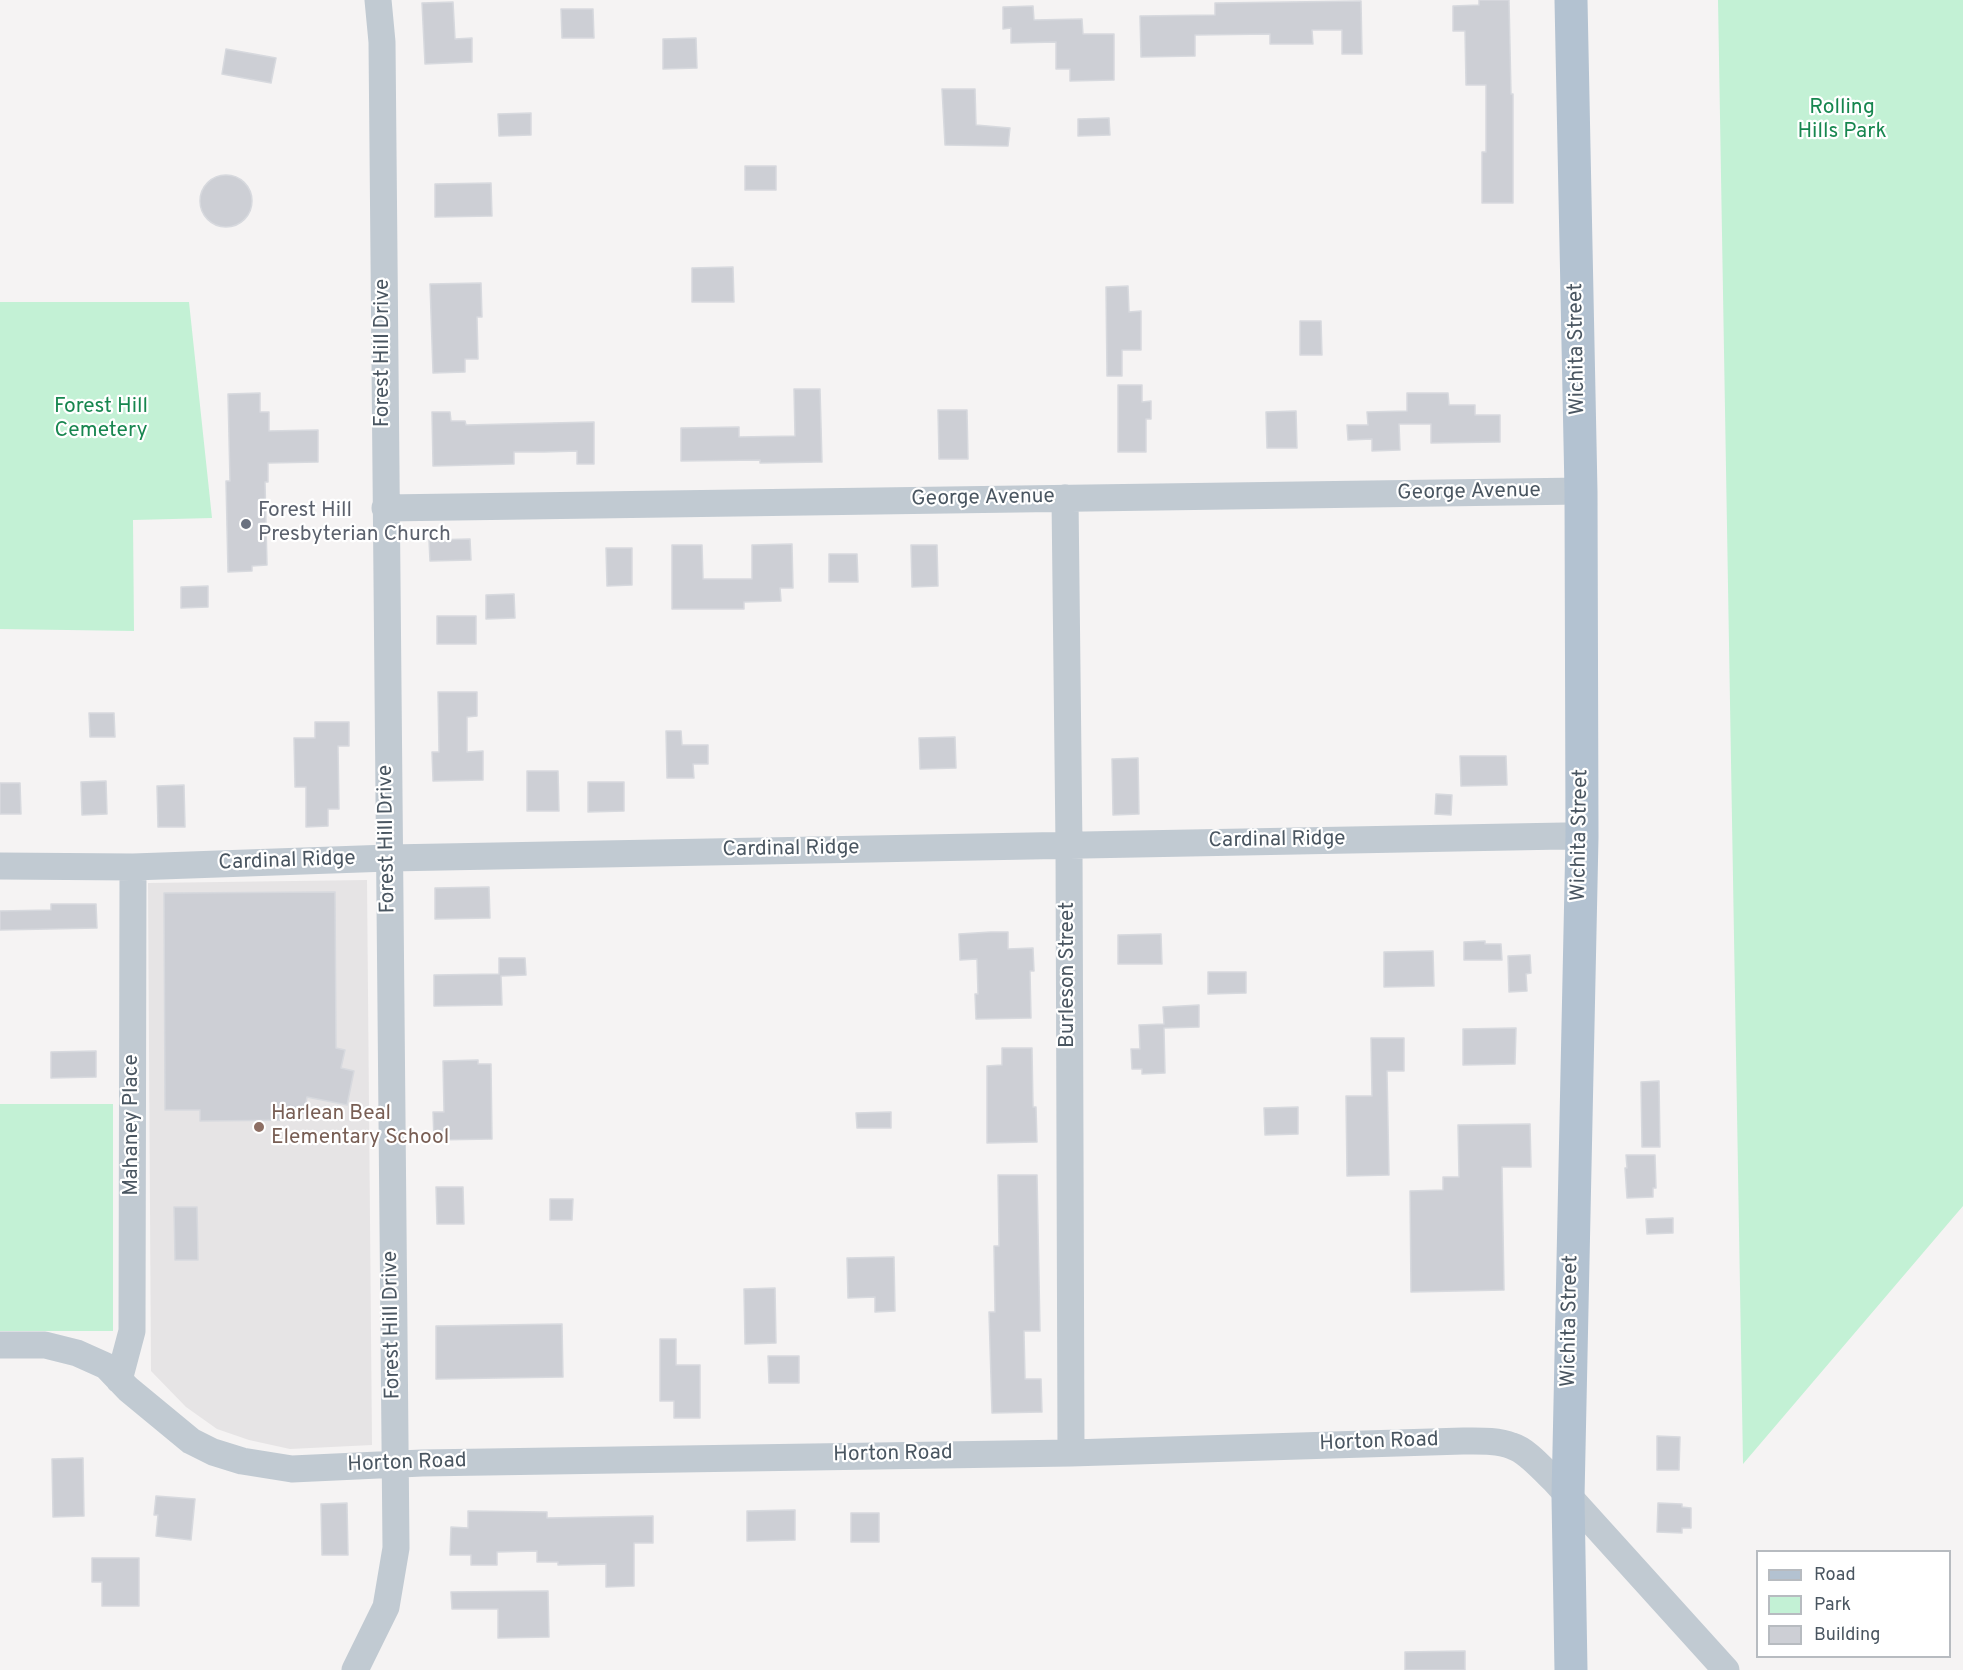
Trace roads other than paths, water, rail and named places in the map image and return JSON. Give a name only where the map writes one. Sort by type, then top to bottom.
[{"type":"main road","name":"Wichita Street","points":[[1571,0],[1581,491],[1582,837],[1568,1497],[1571,1670]]},
{"type":"street","name":"Forest Hill Drive","points":[[355,1670],[386,1607],[396,1548],[382,42],[378,0]]},
{"type":"street","name":"George Avenue","points":[[386,508],[1581,491]]},
{"type":"street","name":"Burleson Street","points":[[1065,498],[1069,845],[1071,1453]]},
{"type":"street","name":"Cardinal Ridge","points":[[0,866],[133,867],[388,858],[1582,837]]},
{"type":"street","name":"Mahaney Place","points":[[119,1380],[132,1331],[133,867]]},
{"type":"street","name":"Horton Road","points":[[0,1345],[45,1345],[77,1353],[106,1366],[119,1380],[191,1441],[213,1452],[242,1461],[292,1469],[395,1464],[1071,1453],[1463,1441],[1494,1442],[1513,1446],[1527,1455],[1726,1670]]},
{"type":"place","name":"Forest Hill Presbyterian Church","points":[[246,524]]},
{"type":"place","name":"Harlean Beal Elementary School","points":[[259,1127]]},
{"type":"park label","name":"Rolling Hills Park","points":[[1842,121]]},
{"type":"park label","name":"Forest Hill Cemetery","points":[[101,420]]}]
